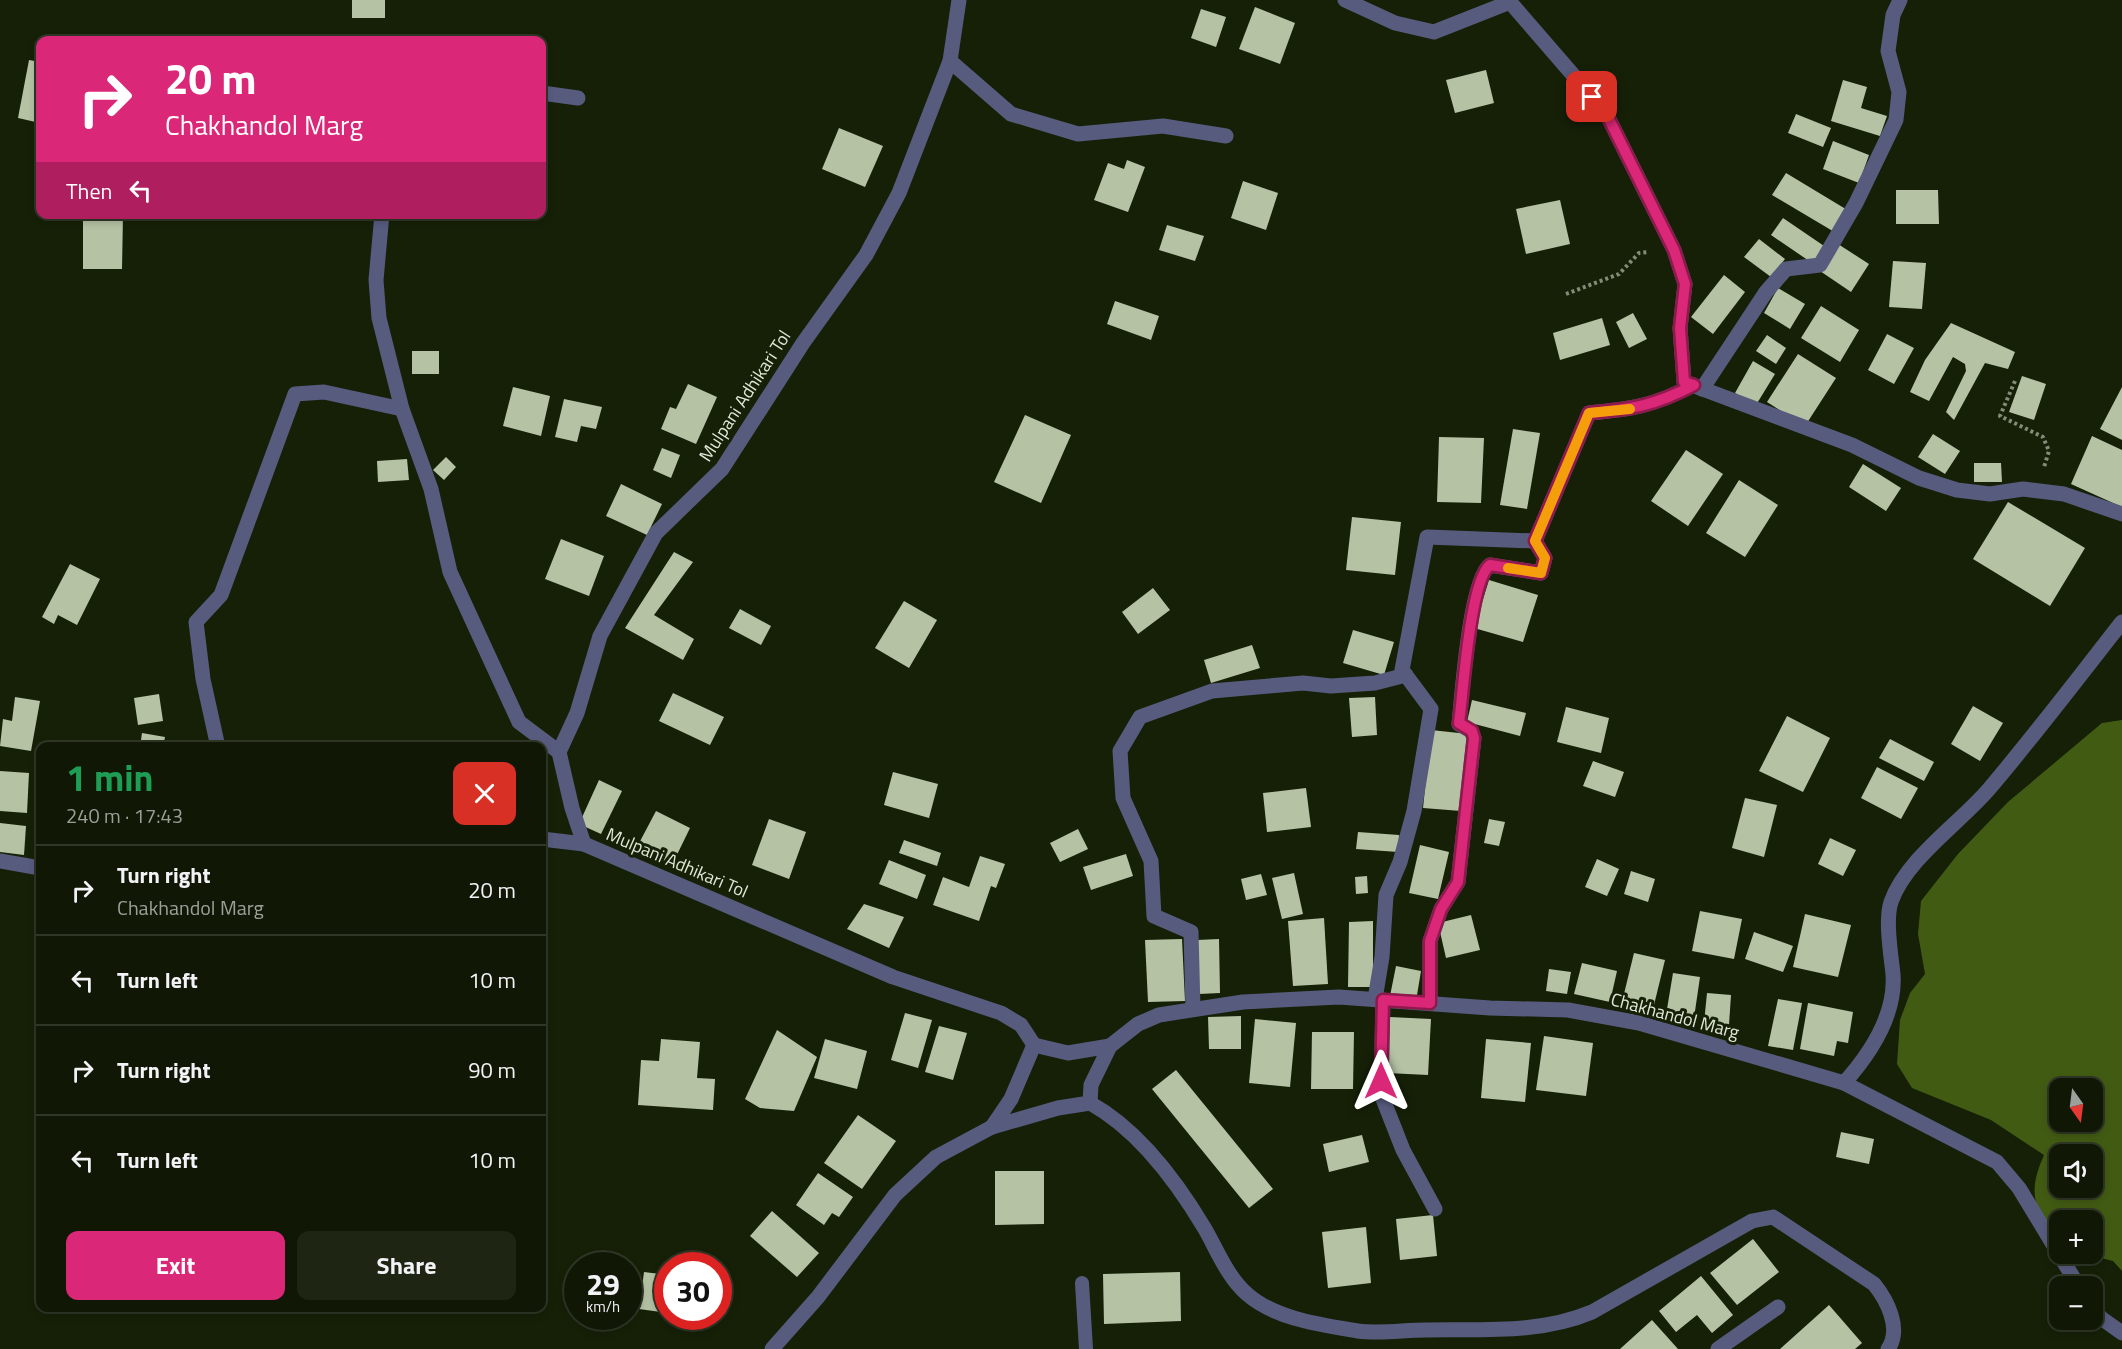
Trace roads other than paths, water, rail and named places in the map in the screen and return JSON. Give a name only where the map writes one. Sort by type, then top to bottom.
[{"type":"street","name":"Mulpani Adhikari Tol","points":[[959,0],[950,61],[899,193],[866,255],[803,343],[722,469],[657,533],[600,636],[577,713],[559,752],[572,808],[584,844],[893,977],[1001,1013],[1021,1025],[1034,1045]]},
{"type":"street","points":[[1535,541],[1589,413],[1633,409],[1662,402],[1698,387],[1766,292],[1786,269],[1820,265],[1856,203],[1896,120],[1899,92],[1888,51],[1893,15],[1900,0]]},
{"type":"street","points":[[1354,2],[1395,23],[1434,32],[1510,2],[1606,113],[1674,250],[1685,284],[1680,328],[1684,382],[1852,445],[1919,478],[1957,490],[1990,494],[2023,489],[2037,490],[2064,494],[2122,514]]},
{"type":"street","points":[[950,61],[1011,114],[1078,134],[1163,126],[1226,136]]},
{"type":"street","points":[[546,94],[578,98]]},
{"type":"street","points":[[382,219],[376,280],[379,318],[402,409],[431,489],[450,572],[519,722],[546,742]]},
{"type":"street","points":[[217,742],[203,679],[196,622],[220,595],[295,394],[324,392],[402,409]]},
{"type":"street","points":[[1435,1209],[1403,1150],[1382,1094],[1379,1000],[1386,895],[1400,862],[1414,811],[1431,709],[1402,670],[1427,537],[1535,541]]},
{"type":"street","points":[[1430,1003],[1430,941],[1441,909],[1458,882],[1467,816],[1474,738],[1472,731],[1459,723],[1476,593],[1484,570],[1490,565],[1541,573],[1545,558],[1535,541]]},
{"type":"street","points":[[1844,1083],[1862,1063],[1877,1039],[1887,1013],[1893,976],[1890,950],[1890,903],[1907,874],[1988,790],[2122,622]]},
{"type":"street","points":[[1193,1009],[1191,932],[1154,916],[1151,861],[1123,798],[1120,751],[1140,717],[1212,691],[1303,683],[1331,686],[1364,684],[1406,675]]},
{"type":"street","points":[[546,742],[559,752]]},
{"type":"street","points":[[546,839],[584,844]]},
{"type":"street","points":[[0,861],[36,867]]},
{"type":"street","name":"Chakhandol Marg","points":[[1110,1046],[1138,1024],[1159,1015],[1243,1002],[1340,997],[1568,1010],[1639,1023],[1844,1083],[1997,1162],[2019,1188],[2072,1276]]},
{"type":"street","points":[[992,1126],[1011,1100],[1034,1045],[1068,1053],[1110,1046]]},
{"type":"street","points":[[1090,1103],[1091,1085],[1110,1046]]},
{"type":"street","points":[[772,1349],[818,1297],[895,1195],[936,1157],[992,1126],[1058,1108],[1090,1103],[1106,1112],[1138,1140],[1167,1174],[1246,1294],[1269,1309],[1305,1320],[1360,1331],[1533,1328],[1566,1323],[1592,1312],[1752,1221],[1773,1217],[1874,1284],[1885,1297],[1891,1313],[1893,1329],[1888,1349]]},
{"type":"street","points":[[1718,1349],[1778,1307]]},
{"type":"street","points":[[2103,1319],[2122,1333]]},
{"type":"lane","points":[[1082,1283],[1086,1349]]}]
